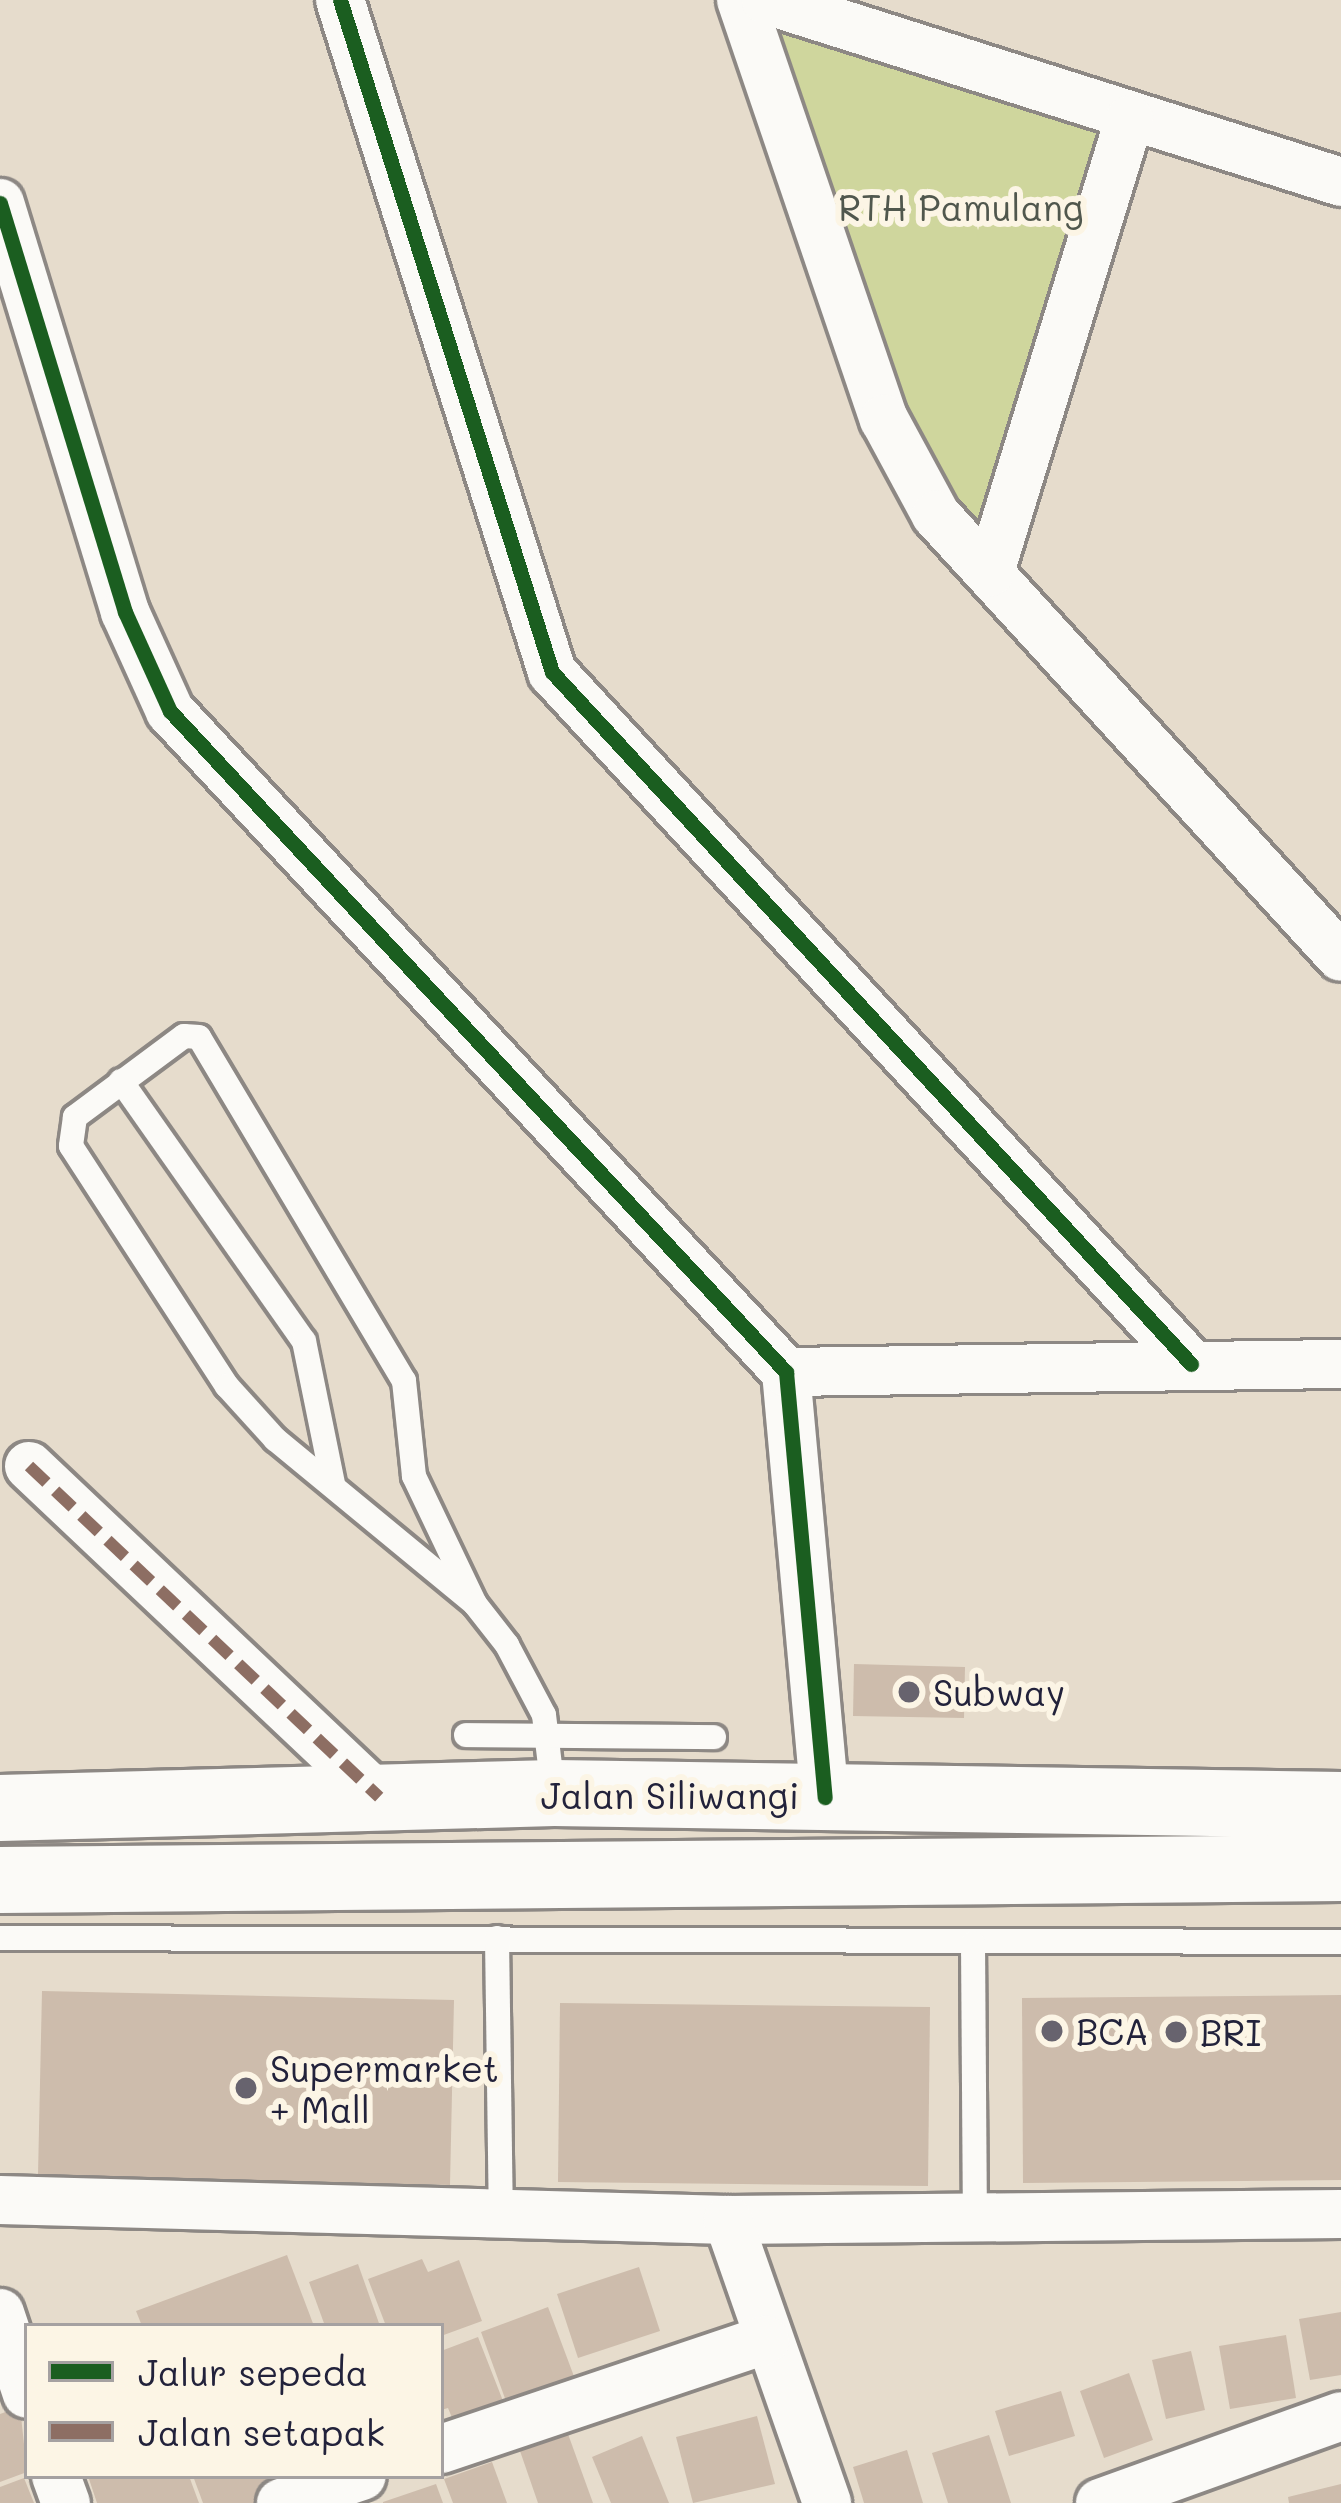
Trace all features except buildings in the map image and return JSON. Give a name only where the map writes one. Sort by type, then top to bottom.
[{"type":"main road","name":"Jalan Siliwangi","points":[[0,1808],[379,1797],[551,1764],[825,1797],[1341,1805]]},
{"type":"main road","points":[[1039,1800],[1042,1867]]},
{"type":"main road","name":"Jalan Siliwangi","points":[[0,1880],[1042,1867],[1341,1868]]},
{"type":"street","points":[[340,0],[552,671],[1191,1364]]},
{"type":"street","points":[[741,0],[884,419],[935,515],[1341,957]]},
{"type":"street","points":[[766,0],[1129,120],[1341,182]]},
{"type":"street","points":[[990,572],[1129,120]]},
{"type":"street","points":[[0,202],[125,612],[170,711],[787,1372],[825,1797]]},
{"type":"street","points":[[787,1372],[1341,1364]]},
{"type":"street","points":[[29,1466],[379,1797]]},
{"type":"street","points":[[0,2200],[728,2220],[975,2212],[1341,2215]]},
{"type":"street","points":[[728,2220],[765,2340],[827,2503]]},
{"type":"street","points":[[2,2331],[24,2386]]},
{"type":"street","points":[[444,2448],[765,2340]]},
{"type":"street","points":[[1100,2503],[1341,2416]]},
{"type":"street","points":[[281,2503],[353,2479]]},
{"type":"lane","points":[[475,1604],[414,1477],[404,1381],[199,1037],[184,1036],[75,1117],[71,1146],[227,1386],[275,1439],[475,1604],[507,1645],[551,1764]]},
{"type":"lane","points":[[121,1081],[304,1341],[334,1484]]},
{"type":"lane","points":[[466,1735],[551,1764],[714,1737]]},
{"type":"lane","points":[[0,1938],[1341,1942]]},
{"type":"lane","points":[[497,1938],[501,2213]]},
{"type":"lane","points":[[973,1943],[975,2212]]},
{"type":"green space","name":"RTH Pamulang","points":[[766,0],[1129,120],[990,572],[914,480]]},
{"type":"marked path","points":[[29,1466],[379,1797]]},
{"type":"cycle path","points":[[340,0],[552,672],[1191,1364]]},
{"type":"cycle path","points":[[0,203],[125,612],[170,711],[786,1372],[825,1797]]},
{"type":"place","name":"Subway","points":[[909,1692]]},
{"type":"place","name":"BCA","points":[[1052,2031]]},
{"type":"place","name":"BRI","points":[[1176,2032]]},
{"type":"place","name":"Supermarket + Mall","points":[[246,2088]]}]
